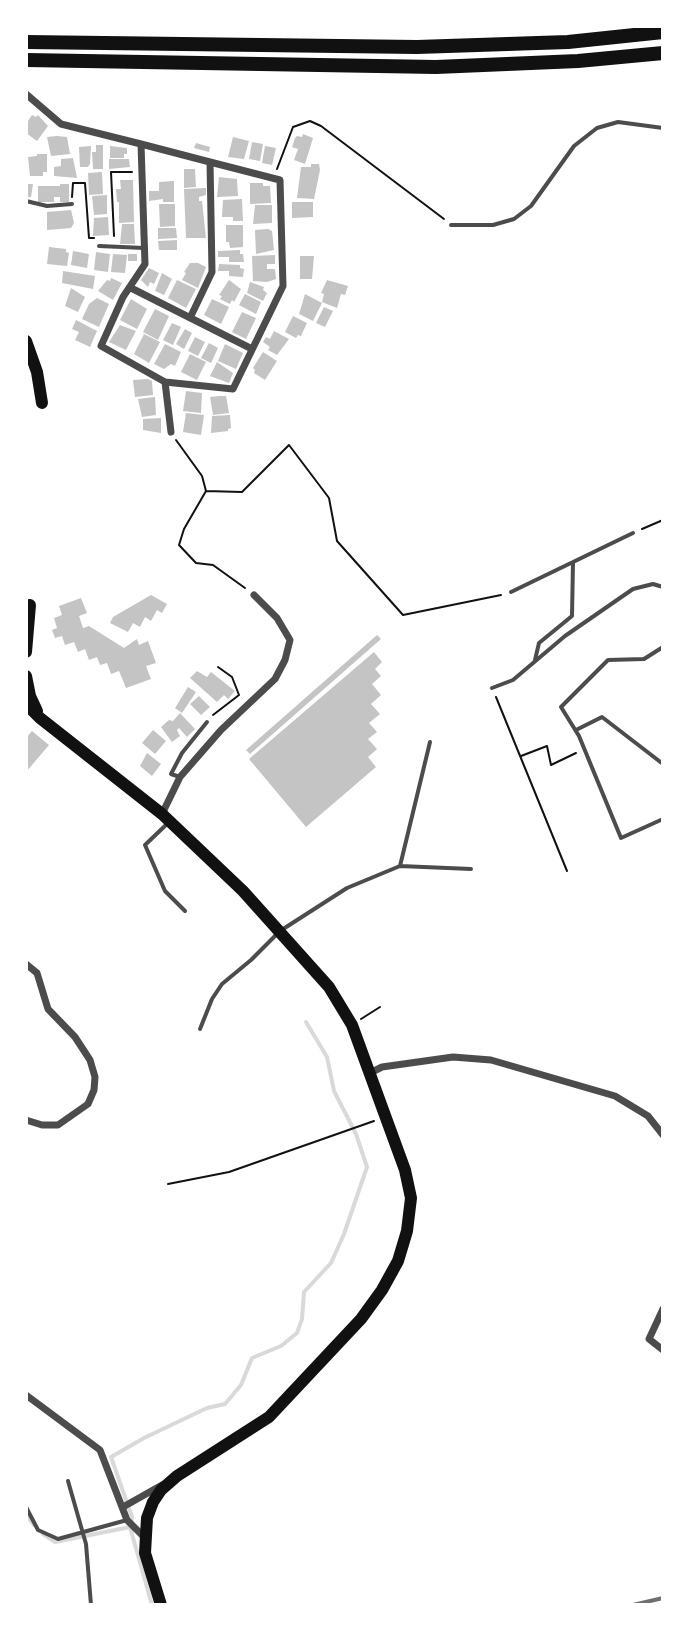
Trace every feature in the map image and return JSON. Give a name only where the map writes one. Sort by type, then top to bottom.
[{"type":"highway","points":[[26,42],[417,47],[568,42],[663,32]]},
{"type":"highway","points":[[26,60],[436,67],[578,61],[663,53]]},
{"type":"main road","points":[[26,341],[37,372],[42,403]]},
{"type":"main road","points":[[26,652],[30,605]]},
{"type":"main road","points":[[26,676],[30,696],[40,718]]},
{"type":"main road","points":[[26,704],[166,817],[280,931],[329,987],[352,1025],[405,1170],[411,1198],[407,1231],[398,1261],[361,1319],[269,1417],[177,1476],[153,1502],[144,1537],[145,1553],[161,1605]]},
{"type":"street","points":[[26,94],[61,124],[141,144],[280,180],[283,286],[233,389],[165,382],[101,346],[123,297],[145,264],[141,144]]},
{"type":"street","points":[[190,318],[212,272],[210,162]]},
{"type":"street","points":[[131,288],[252,349]]},
{"type":"street","points":[[165,382],[171,432]]},
{"type":"street","points":[[166,817],[180,777],[221,730],[275,679],[285,660],[290,640],[277,618],[254,595]]},
{"type":"street","points":[[26,964],[37,973],[48,1009],[75,1037],[90,1060],[95,1077],[88,1104],[58,1125],[42,1125],[26,1120]]},
{"type":"street","points":[[370,1073],[382,1067],[453,1057],[491,1060],[615,1096],[648,1116],[663,1135]]},
{"type":"street","points":[[663,1309],[649,1339],[663,1350]]},
{"type":"street","points":[[26,1395],[100,1450],[127,1520],[144,1537]]},
{"type":"street","points":[[123,1507],[177,1476]]},
{"type":"lane","points":[[451,225],[493,225],[514,219],[531,206],[574,146],[597,128],[618,122],[663,128]]},
{"type":"lane","points":[[26,201],[47,206],[72,204]]},
{"type":"lane","points":[[99,246],[144,248]]},
{"type":"lane","points":[[511,592],[633,533]]},
{"type":"lane","points":[[534,662],[539,643],[572,616],[573,562]]},
{"type":"lane","points":[[492,688],[513,680],[565,636],[633,589],[653,584],[663,587]]},
{"type":"lane","points":[[663,647],[644,659],[608,660],[561,707],[576,730],[621,838],[663,819]]},
{"type":"lane","points":[[576,730],[602,717],[663,764]]},
{"type":"lane","points":[[180,777],[171,774],[182,753],[207,722]]},
{"type":"lane","points":[[400,866],[430,742]]},
{"type":"lane","points":[[166,817],[145,845],[165,891],[185,911]]},
{"type":"lane","points":[[200,1029],[222,984],[242,969],[280,931],[347,888],[400,866],[471,869]]},
{"type":"lane","points":[[68,1481],[83,1532],[91,1605]]},
{"type":"lane","points":[[26,1507],[38,1530],[58,1539],[127,1520]]},
{"type":"path","points":[[273,178],[293,127],[310,121],[321,126],[451,225]]},
{"type":"path","points":[[115,248],[111,172],[142,172]]},
{"type":"path","points":[[72,204],[73,183],[85,183],[89,238],[115,240]]},
{"type":"path","points":[[171,432],[202,476],[206,491],[184,529],[179,545],[196,563],[213,565],[254,595]]},
{"type":"path","points":[[206,491],[242,492],[289,445],[329,498],[337,541],[403,615],[511,592]]},
{"type":"path","points":[[633,533],[663,520]]},
{"type":"path","points":[[207,722],[239,695],[232,677],[218,667]]},
{"type":"path","points":[[492,688],[567,871]]},
{"type":"path","points":[[520,756],[547,746],[551,765],[584,749]]},
{"type":"path","points":[[352,1025],[380,1007]]},
{"type":"path","points":[[168,1184],[191,1182],[229,1172],[386,1117]]},
{"type":"building","points":[[32,115],[38,115],[48,126],[37,141],[26,133],[26,124]]},
{"type":"building","points":[[303,134],[313,138],[305,164],[294,160],[298,149],[292,147],[295,138]]},
{"type":"building","points":[[47,137],[67,137],[70,154],[51,156]]},
{"type":"building","points":[[233,137],[249,141],[244,159],[228,157]]},
{"type":"building","points":[[252,142],[263,144],[260,161],[249,159]]},
{"type":"building","points":[[196,143],[210,147],[209,152],[194,148]]},
{"type":"building","points":[[96,145],[103,145],[103,169],[93,169],[92,152],[96,152]]},
{"type":"building","points":[[91,146],[90,164],[80,167],[79,147]]},
{"type":"building","points":[[110,146],[127,148],[127,154],[124,158],[110,158]]},
{"type":"building","points":[[265,146],[276,148],[272,165],[262,163]]},
{"type":"building","points":[[47,154],[47,172],[43,172],[43,176],[30,176],[28,157]]},
{"type":"building","points":[[73,158],[77,178],[54,176],[54,167],[61,166],[61,159]]},
{"type":"building","points":[[109,159],[129,159],[130,167],[109,169]]},
{"type":"building","points":[[311,164],[319,164],[320,170],[314,199],[297,198],[301,167],[311,167]]},
{"type":"building","points":[[184,169],[195,169],[196,187],[184,188]]},
{"type":"building","points":[[102,172],[103,194],[89,195],[88,173]]},
{"type":"building","points":[[219,177],[237,179],[238,196],[217,197]]},
{"type":"building","points":[[120,180],[133,180],[134,222],[119,223],[116,189],[121,189]]},
{"type":"building","points":[[174,181],[174,202],[163,202],[163,199],[149,201],[149,191],[159,191],[159,182]]},
{"type":"building","points":[[250,183],[270,186],[271,203],[250,204]]},
{"type":"building","points":[[26,184],[33,184],[31,197],[26,197]]},
{"type":"building","points":[[69,184],[69,202],[60,202],[60,197],[54,197],[54,202],[38,202],[38,186]]},
{"type":"building","points":[[206,188],[206,195],[199,197],[199,201],[202,201],[206,238],[186,238],[184,189]]},
{"type":"building","points":[[107,195],[107,214],[94,215],[92,196]]},
{"type":"building","points":[[242,199],[243,221],[222,217],[223,200]]},
{"type":"building","points":[[292,202],[313,202],[313,217],[292,218]]},
{"type":"building","points":[[159,204],[175,204],[175,226],[160,227]]},
{"type":"building","points":[[255,205],[272,205],[272,223],[253,224]]},
{"type":"building","points":[[71,210],[74,223],[71,228],[47,230],[47,212]]},
{"type":"building","points":[[108,217],[109,235],[93,236],[94,218]]},
{"type":"building","points":[[122,224],[134,224],[135,244],[120,244]]},
{"type":"building","points":[[226,225],[243,225],[243,247],[230,248],[229,242],[226,242]]},
{"type":"building","points":[[158,228],[176,228],[177,238],[158,239]]},
{"type":"building","points":[[255,230],[272,231],[274,250],[256,254]]},
{"type":"building","points":[[177,240],[177,250],[159,250],[158,241]]},
{"type":"building","points":[[49,247],[66,249],[69,253],[67,266],[47,264]]},
{"type":"building","points":[[240,250],[244,262],[229,262],[229,257],[218,257],[218,251]]},
{"type":"building","points":[[73,251],[89,254],[87,268],[71,265]]},
{"type":"building","points":[[96,252],[110,254],[108,272],[94,270]]},
{"type":"building","points":[[113,254],[127,255],[125,273],[111,272]]},
{"type":"building","points":[[128,254],[137,254],[137,261],[128,261]]},
{"type":"building","points":[[275,255],[275,264],[267,264],[267,269],[275,269],[276,279],[253,281],[252,256]]},
{"type":"building","points":[[300,256],[314,256],[312,279],[300,279]]},
{"type":"building","points":[[190,263],[206,267],[198,288],[182,280]]},
{"type":"building","points":[[219,264],[240,265],[244,269],[243,277],[229,276],[229,271],[218,271]]},
{"type":"building","points":[[149,268],[159,273],[154,284],[150,282],[148,287],[141,280]]},
{"type":"building","points":[[63,271],[95,276],[93,289],[62,283]]},
{"type":"building","points":[[162,273],[172,279],[164,295],[155,291]]},
{"type":"building","points":[[111,278],[122,283],[113,300],[98,291]]},
{"type":"building","points":[[177,280],[196,289],[186,308],[168,298]]},
{"type":"building","points":[[229,280],[241,289],[230,304],[220,299],[222,296],[219,295]]},
{"type":"building","points":[[327,280],[348,286],[345,295],[341,294],[337,308],[322,302],[324,294],[321,293]]},
{"type":"building","points":[[250,282],[264,287],[267,293],[263,301],[247,293]]},
{"type":"building","points":[[71,288],[85,297],[78,312],[65,306]]},
{"type":"building","points":[[245,294],[261,302],[256,314],[239,305]]},
{"type":"building","points":[[305,294],[322,303],[313,321],[299,314]]},
{"type":"building","points":[[97,298],[109,304],[99,327],[82,319],[89,304]]},
{"type":"building","points":[[131,299],[147,309],[137,329],[120,320]]},
{"type":"building","points":[[212,299],[229,307],[221,324],[204,315]]},
{"type":"building","points":[[324,307],[333,311],[325,327],[316,323]]},
{"type":"building","points":[[155,309],[169,316],[158,340],[143,332]]},
{"type":"building","points":[[242,312],[256,318],[246,339],[232,332]]},
{"type":"building","points":[[293,316],[307,323],[301,336],[296,338],[285,332]]},
{"type":"building","points":[[76,320],[97,331],[90,347],[75,340],[79,332],[72,329]]},
{"type":"building","points":[[172,323],[181,327],[173,345],[163,340]]},
{"type":"building","points":[[120,325],[136,331],[126,350],[109,342]]},
{"type":"building","points":[[185,329],[192,333],[184,349],[176,344]]},
{"type":"building","points":[[274,331],[289,339],[277,355],[268,350],[270,347],[263,342],[266,337],[270,339]]},
{"type":"building","points":[[144,334],[160,342],[149,363],[134,354]]},
{"type":"building","points":[[195,337],[205,342],[198,356],[188,351]]},
{"type":"building","points":[[209,343],[218,348],[211,363],[201,358]]},
{"type":"building","points":[[165,344],[181,352],[175,366],[171,364],[164,369],[154,364]]},
{"type":"building","points":[[225,344],[243,353],[236,369],[218,361]]},
{"type":"building","points":[[263,352],[277,361],[265,380],[254,373],[253,368]]},
{"type":"building","points":[[190,354],[206,362],[197,380],[181,372]]},
{"type":"building","points":[[217,362],[233,373],[229,383],[210,376]]},
{"type":"building","points":[[133,380],[152,381],[153,395],[135,397]]},
{"type":"building","points":[[186,391],[202,393],[201,413],[183,411]]},
{"type":"building","points":[[226,396],[229,413],[213,415],[210,397]]},
{"type":"building","points":[[155,397],[156,415],[142,417],[138,399]]},
{"type":"building","points":[[186,413],[204,415],[201,435],[183,432]]},
{"type":"building","points":[[230,415],[231,428],[228,431],[211,433],[212,416]]},
{"type":"building","points":[[161,418],[161,433],[143,430],[143,419]]},
{"type":"building","points":[[151,595],[167,604],[162,613],[157,610],[151,621],[145,617],[140,627],[133,623],[128,632],[110,623],[113,617]]},
{"type":"building","points":[[81,598],[87,613],[79,616],[83,628],[89,626],[124,648],[137,639],[139,645],[148,641],[156,663],[146,666],[151,679],[126,688],[119,671],[111,674],[107,663],[100,665],[97,657],[89,660],[85,649],[78,652],[74,642],[65,645],[62,636],[55,638],[52,630],[57,628],[54,618],[62,615],[59,606]]},
{"type":"building","points":[[377,635],[381,639],[250,754],[246,750]]},
{"type":"building","points":[[374,652],[382,662],[375,669],[381,676],[372,684],[381,695],[371,704],[380,714],[369,723],[377,732],[368,739],[377,749],[368,757],[376,767],[306,827],[249,759]]},
{"type":"building","points":[[197,671],[207,677],[211,672],[235,691],[228,699],[224,695],[217,702],[190,678]]},
{"type":"building","points":[[188,687],[196,692],[182,713],[175,708]]},
{"type":"building","points":[[199,696],[210,707],[201,715],[190,704]]},
{"type":"building","points":[[180,713],[195,729],[187,737],[179,728],[180,736],[172,742],[161,727]]},
{"type":"building","points":[[153,730],[166,741],[155,754],[142,743]]},
{"type":"building","points":[[32,731],[49,745],[26,772],[26,738]]},
{"type":"building","points":[[147,753],[161,764],[152,776],[140,766]]},
{"type":"waterway","points":[[152,1605],[130,1527],[132,1517],[111,1457],[207,1408],[225,1404],[241,1385],[252,1358],[281,1346],[297,1333],[302,1319],[304,1292],[331,1263],[367,1167],[356,1134],[334,1091],[327,1057],[306,1022]]},
{"type":"waterway","points":[[26,1514],[34,1525]]},
{"type":"waterway","points":[[43,1534],[55,1542],[130,1527]]},
{"type":"railway","points":[[633,1605],[663,1598]]}]
